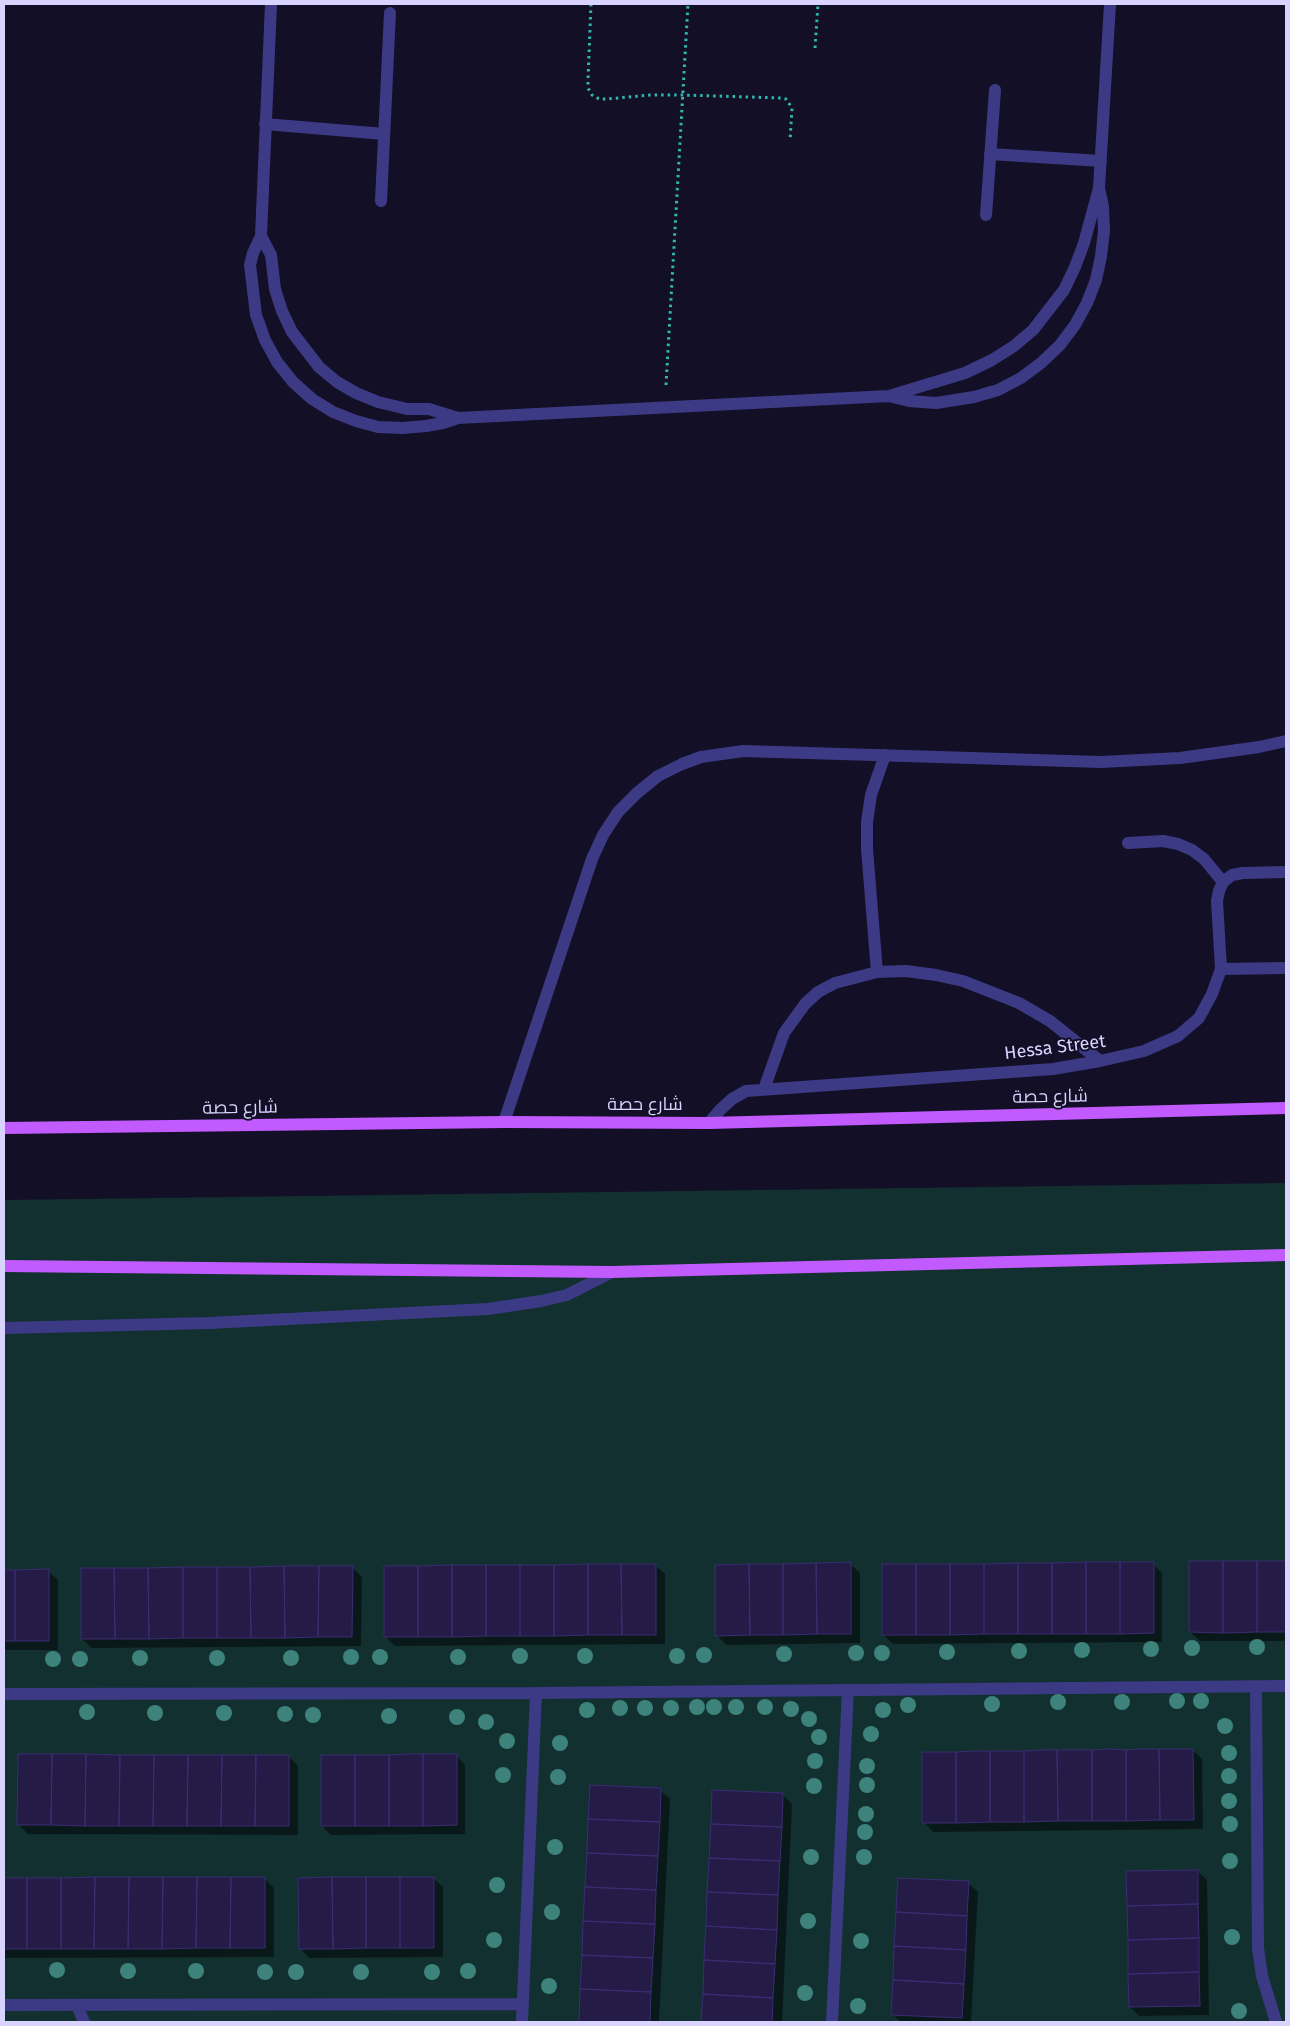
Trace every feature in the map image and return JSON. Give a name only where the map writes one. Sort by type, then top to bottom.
[{"type":"main road","name":"شارع حصة","points":[[4,1128],[504,1122],[710,1123],[1286,1108]]},
{"type":"main road","points":[[4,1266],[612,1272],[1286,1255]]},
{"type":"street","points":[[271,4],[261,236],[250,265],[256,315],[264,340],[277,362],[293,382],[312,399],[333,412],[356,421],[378,426],[403,428],[443,423],[458,418],[889,396],[965,373],[1014,346],[1033,330],[1064,290],[1075,267],[1099,188],[1110,4]]},
{"type":"street","points":[[380,201],[390,13]]},
{"type":"street","points":[[986,215],[995,90]]},
{"type":"street","points":[[265,124],[384,134]]},
{"type":"street","points":[[990,154],[1101,161]]},
{"type":"street","points":[[889,396],[909,401],[936,404],[974,397],[1006,386],[1021,378],[1060,345],[1087,303],[1096,280],[1104,231],[1103,207],[1099,188]]},
{"type":"street","points":[[261,236],[271,255],[275,289],[282,311],[292,332],[319,367],[337,382],[356,393],[378,402],[429,410],[458,418]]},
{"type":"street","points":[[504,1122],[592,859],[603,835],[618,812],[636,793],[658,776],[682,764],[701,757],[743,750],[1101,762],[1180,758],[1259,747],[1286,741]]},
{"type":"street","points":[[876,972],[867,849],[867,822],[871,795],[885,755]]},
{"type":"street","points":[[1128,843],[1163,842],[1178,844],[1192,850],[1204,859],[1223,882],[1232,875],[1243,872],[1286,872]]},
{"type":"street","name":"Hessa Street","points":[[710,1123],[732,1099],[746,1091],[1053,1069],[1144,1051],[1178,1036],[1199,1018],[1212,994],[1221,969],[1217,901],[1218,891],[1223,882]]},
{"type":"street","points":[[1221,969],[1286,968]]},
{"type":"street","points":[[764,1089],[784,1033],[805,1004],[818,992],[835,983],[876,972],[906,971],[936,975],[963,982],[1019,1003],[1050,1021],[1100,1061]]},
{"type":"street","points":[[4,1328],[209,1323],[488,1309],[541,1301],[567,1294],[612,1272]]},
{"type":"street","points":[[4,1694],[536,1693],[1286,1686]]},
{"type":"street","points":[[1256,1687],[1258,1948],[1262,1976],[1276,2022]]},
{"type":"street","points":[[832,2022],[848,1690]]},
{"type":"street","points":[[522,2022],[536,1693]]},
{"type":"street","points":[[4,2005],[523,2004]]},
{"type":"street","points":[[77,2005],[84,2022]]},
{"type":"path","points":[[591,4],[588,88],[592,95],[599,99],[650,95],[730,95],[786,100],[792,108],[790,140]]},
{"type":"path","points":[[665,408],[688,4]]},
{"type":"path","points":[[815,48],[818,4]]},
{"type":"green space","points":[[1286,1183],[1286,2022],[4,2022],[4,1200]]},
{"type":"building","points":[[1189,1561],[1223,1561],[1223,1633],[1189,1632]]},
{"type":"building","points":[[1223,1561],[1257,1561],[1257,1632],[1223,1633]]},
{"type":"building","points":[[1257,1561],[1286,1561],[1286,1632],[1257,1632]]},
{"type":"building","points":[[851,1562],[851,1634],[817,1634],[816,1563]]},
{"type":"building","points":[[1086,1562],[1086,1634],[1052,1634],[1052,1563]]},
{"type":"building","points":[[1086,1562],[1120,1562],[1120,1634],[1086,1634]]},
{"type":"building","points":[[1120,1562],[1154,1562],[1154,1633],[1120,1634]]},
{"type":"building","points":[[816,1563],[817,1634],[783,1635],[783,1564]]},
{"type":"building","points":[[1018,1563],[1018,1634],[984,1634],[984,1564]]},
{"type":"building","points":[[1018,1563],[1052,1563],[1052,1634],[1018,1634]]},
{"type":"building","points":[[588,1564],[588,1635],[554,1636],[554,1565]]},
{"type":"building","points":[[588,1564],[621,1564],[622,1635],[588,1635]]},
{"type":"building","points":[[621,1564],[656,1564],[656,1635],[622,1635]]},
{"type":"building","points":[[749,1564],[750,1635],[715,1636],[715,1565]]},
{"type":"building","points":[[749,1564],[783,1564],[783,1635],[750,1635]]},
{"type":"building","points":[[882,1564],[916,1564],[916,1635],[882,1635]]},
{"type":"building","points":[[916,1564],[950,1564],[950,1635],[916,1635]]},
{"type":"building","points":[[950,1564],[984,1564],[984,1634],[950,1635]]},
{"type":"building","points":[[452,1565],[452,1637],[418,1637],[418,1566]]},
{"type":"building","points":[[452,1565],[486,1565],[486,1636],[452,1637]]},
{"type":"building","points":[[486,1565],[520,1565],[520,1636],[486,1636]]},
{"type":"building","points":[[520,1565],[554,1565],[554,1636],[520,1636]]},
{"type":"building","points":[[284,1566],[285,1638],[251,1638],[250,1567]]},
{"type":"building","points":[[284,1566],[319,1566],[318,1637],[285,1638]]},
{"type":"building","points":[[319,1566],[353,1566],[352,1637],[318,1637]]},
{"type":"building","points":[[384,1566],[418,1566],[418,1637],[384,1637]]},
{"type":"building","points":[[183,1567],[183,1638],[149,1639],[148,1568]]},
{"type":"building","points":[[183,1567],[217,1567],[217,1638],[183,1638]]},
{"type":"building","points":[[217,1567],[250,1567],[251,1638],[217,1638]]},
{"type":"building","points":[[81,1568],[114,1568],[115,1639],[81,1639]]},
{"type":"building","points":[[114,1568],[148,1568],[149,1639],[115,1639]]},
{"type":"building","points":[[49,1569],[49,1641],[15,1641],[15,1570]]},
{"type":"building","points":[[4,1570],[15,1570],[15,1641],[4,1641]]},
{"type":"building","points":[[1159,1749],[1160,1820],[1126,1821],[1126,1750]]},
{"type":"building","points":[[1159,1749],[1193,1749],[1194,1820],[1160,1820]]},
{"type":"building","points":[[1057,1750],[1058,1821],[1024,1822],[1024,1751]]},
{"type":"building","points":[[1057,1750],[1092,1750],[1092,1821],[1058,1821]]},
{"type":"building","points":[[1092,1750],[1126,1750],[1126,1821],[1092,1821]]},
{"type":"building","points":[[990,1751],[990,1822],[956,1823],[956,1752]]},
{"type":"building","points":[[990,1751],[1024,1751],[1024,1822],[990,1822]]},
{"type":"building","points":[[922,1752],[956,1752],[956,1823],[922,1823]]},
{"type":"building","points":[[18,1754],[52,1754],[51,1825],[17,1825]]},
{"type":"building","points":[[52,1754],[86,1754],[85,1826],[51,1825]]},
{"type":"building","points":[[86,1754],[120,1755],[119,1826],[85,1826]]},
{"type":"building","points":[[423,1754],[423,1826],[389,1826],[389,1755]]},
{"type":"building","points":[[423,1754],[457,1754],[457,1825],[423,1826]]},
{"type":"building","points":[[120,1755],[154,1755],[153,1826],[119,1826]]},
{"type":"building","points":[[154,1755],[188,1755],[187,1826],[153,1826]]},
{"type":"building","points":[[188,1755],[222,1755],[221,1826],[187,1826]]},
{"type":"building","points":[[222,1755],[256,1755],[255,1826],[221,1826]]},
{"type":"building","points":[[256,1755],[289,1755],[289,1826],[255,1826]]},
{"type":"building","points":[[321,1755],[355,1755],[355,1826],[321,1826]]},
{"type":"building","points":[[355,1755],[389,1755],[389,1826],[355,1826]]},
{"type":"building","points":[[590,1785],[661,1788],[660,1822],[588,1819]]},
{"type":"building","points":[[712,1790],[783,1793],[782,1827],[711,1824]]},
{"type":"building","points":[[588,1819],[660,1822],[658,1856],[587,1853]]},
{"type":"building","points":[[711,1824],[782,1827],[780,1861],[709,1858]]},
{"type":"building","points":[[587,1853],[658,1856],[656,1890],[585,1887]]},
{"type":"building","points":[[709,1858],[780,1861],[778,1895],[707,1892]]},
{"type":"building","points":[[1198,1870],[1198,1904],[1127,1906],[1126,1871]]},
{"type":"building","points":[[95,1877],[94,1949],[61,1949],[61,1878]]},
{"type":"building","points":[[95,1877],[129,1877],[128,1949],[94,1949]]},
{"type":"building","points":[[129,1877],[163,1877],[162,1949],[128,1949]]},
{"type":"building","points":[[163,1877],[197,1877],[196,1948],[162,1949]]},
{"type":"building","points":[[197,1877],[231,1877],[230,1948],[196,1948]]},
{"type":"building","points":[[231,1877],[265,1877],[265,1948],[230,1948]]},
{"type":"building","points":[[332,1877],[333,1949],[299,1949],[298,1878]]},
{"type":"building","points":[[332,1877],[366,1877],[366,1948],[333,1949]]},
{"type":"building","points":[[366,1877],[400,1877],[400,1948],[366,1948]]},
{"type":"building","points":[[400,1877],[434,1877],[434,1948],[400,1948]]},
{"type":"building","points":[[4,1878],[27,1878],[27,1949],[4,1949]]},
{"type":"building","points":[[27,1878],[61,1878],[61,1949],[27,1949]]},
{"type":"building","points":[[898,1878],[969,1881],[967,1916],[896,1912]]},
{"type":"building","points":[[585,1887],[656,1890],[655,1924],[583,1921]]},
{"type":"building","points":[[707,1892],[778,1895],[777,1930],[706,1926]]},
{"type":"building","points":[[1198,1904],[1199,1938],[1128,1940],[1127,1906]]},
{"type":"building","points":[[896,1912],[967,1916],[966,1950],[894,1946]]},
{"type":"building","points":[[583,1921],[655,1924],[653,1958],[582,1955]]},
{"type":"building","points":[[706,1926],[777,1930],[775,1964],[704,1960]]},
{"type":"building","points":[[1199,1938],[1199,1972],[1128,1974],[1128,1940]]},
{"type":"building","points":[[894,1946],[966,1950],[964,1984],[893,1980]]},
{"type":"building","points":[[582,1955],[653,1958],[651,1992],[580,1989]]},
{"type":"building","points":[[704,1960],[775,1964],[773,1998],[703,1994]]},
{"type":"building","points":[[1199,1972],[1200,2006],[1129,2007],[1128,1974]]},
{"type":"building","points":[[893,1980],[964,1984],[962,2018],[891,2015]]},
{"type":"building","points":[[580,1989],[651,1992],[650,2022],[579,2022]]},
{"type":"building","points":[[703,1994],[773,1998],[772,2022],[701,2022]]}]
